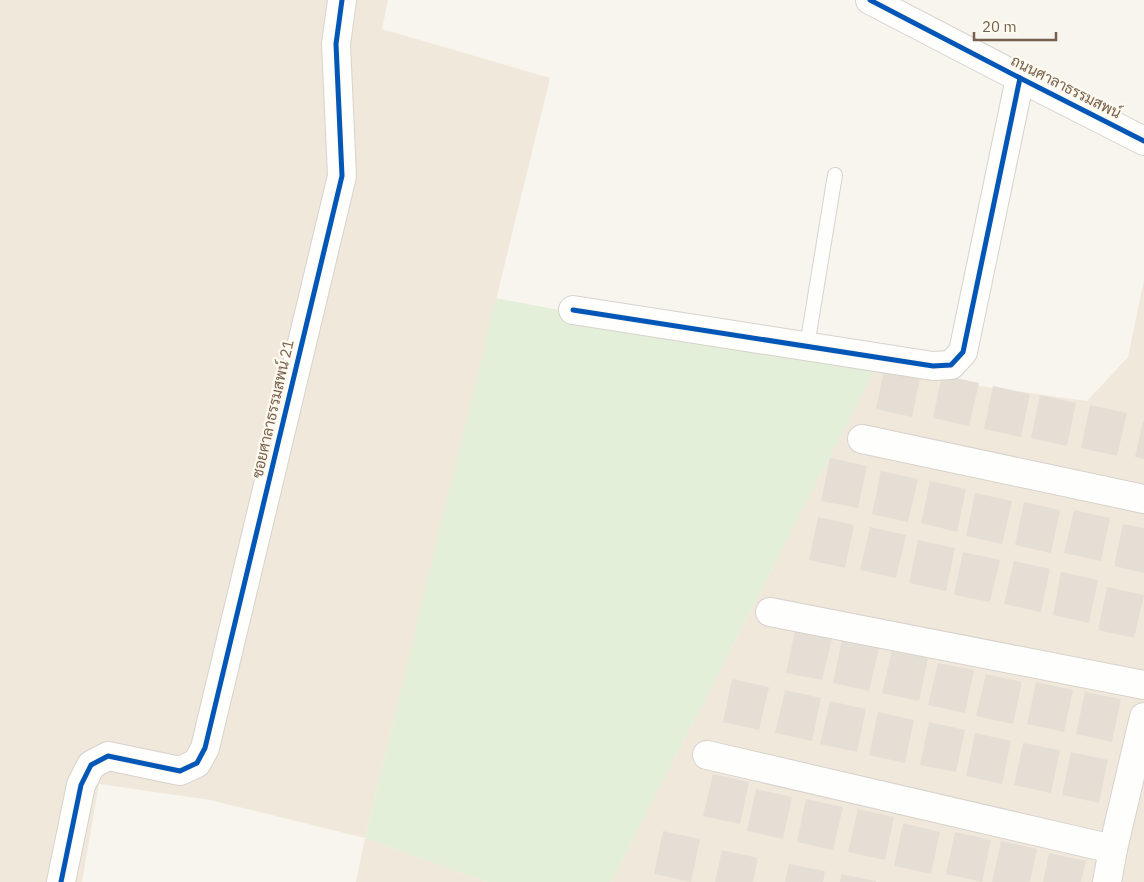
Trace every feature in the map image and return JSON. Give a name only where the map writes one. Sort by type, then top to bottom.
[{"type":"street","name":"ซอยศาลาธรรมสพน์ 21","points":[[61,882],[81,785],[92,765],[108,756],[180,771],[197,763],[205,748],[342,176],[336,44],[342,0]]},
{"type":"street","name":"ถนนศาลาธรรมสพน์","points":[[870,0],[1144,141]]},
{"type":"street","points":[[574,310],[933,366],[951,365],[963,352],[1020,78]]},
{"type":"street","points":[[862,439],[1144,499]]},
{"type":"street","points":[[770,612],[1144,685]]},
{"type":"street","points":[[1107,882],[1112,849],[1144,717]]},
{"type":"street","points":[[707,755],[1112,849]]},
{"type":"lane","points":[[807,346],[835,175]]},
{"type":"shaded area","points":[[0,0],[388,0],[382,29],[550,78],[365,838],[210,800],[99,784],[82,882],[0,882]]},
{"type":"shaded area","points":[[1144,280],[1144,882],[611,882],[874,371],[1087,401],[1128,357]]},
{"type":"shaded area","points":[[365,838],[487,882],[356,882]]},
{"type":"green space","points":[[496,298],[874,371],[611,882],[487,882],[365,838]]},
{"type":"building","points":[[885,366],[921,374],[912,417],[876,409]]},
{"type":"building","points":[[942,375],[979,383],[969,426],[933,418]]},
{"type":"building","points":[[993,386],[1030,394],[1021,437],[984,429]]},
{"type":"building","points":[[1040,395],[1076,403],[1067,446],[1031,438]]},
{"type":"building","points":[[1090,405],[1127,413],[1117,456],[1081,448]]},
{"type":"building","points":[[1144,421],[1144,459],[1135,457]]},
{"type":"building","points":[[830,458],[867,466],[858,508],[821,501]]},
{"type":"building","points":[[881,471],[918,479],[908,522],[872,514]]},
{"type":"building","points":[[930,481],[966,489],[957,532],[921,523]]},
{"type":"building","points":[[975,493],[1012,501],[1002,544],[966,536]]},
{"type":"building","points":[[1024,502],[1060,510],[1051,553],[1015,545]]},
{"type":"building","points":[[1074,510],[1110,518],[1101,561],[1064,553]]},
{"type":"building","points":[[818,517],[854,525],[845,568],[809,560]]},
{"type":"building","points":[[1123,524],[1144,528],[1144,573],[1114,566]]},
{"type":"building","points":[[870,527],[906,535],[896,578],[860,570]]},
{"type":"building","points":[[918,540],[955,548],[946,591],[909,583]]},
{"type":"building","points":[[963,552],[1000,560],[990,602],[954,595]]},
{"type":"building","points":[[1014,561],[1050,569],[1041,612],[1004,604]]},
{"type":"building","points":[[1061,572],[1098,580],[1089,623],[1053,615]]},
{"type":"building","points":[[1107,587],[1144,595],[1134,638],[1098,630]]},
{"type":"building","points":[[795,630],[832,638],[822,680],[786,673]]},
{"type":"building","points":[[842,640],[879,648],[869,691],[833,683]]},
{"type":"building","points":[[892,650],[928,658],[919,701],[882,693]]},
{"type":"building","points":[[938,663],[974,670],[965,713],[928,705]]},
{"type":"building","points":[[986,674],[1022,682],[1013,724],[976,716]]},
{"type":"building","points":[[732,679],[769,687],[759,730],[723,722]]},
{"type":"building","points":[[1036,682],[1073,690],[1064,732],[1027,724]]},
{"type":"building","points":[[785,690],[821,698],[812,741],[775,733]]},
{"type":"building","points":[[1085,692],[1121,699],[1112,742],[1076,734]]},
{"type":"building","points":[[830,701],[866,709],[857,752],[820,744]]},
{"type":"building","points":[[878,712],[914,720],[905,763],[869,755]]},
{"type":"building","points":[[929,722],[965,730],[956,772],[920,765]]},
{"type":"building","points":[[975,733],[1011,741],[1002,784],[966,776]]},
{"type":"building","points":[[1023,743],[1060,750],[1051,793],[1014,785]]},
{"type":"building","points":[[1071,752],[1108,760],[1099,803],[1062,795]]},
{"type":"building","points":[[713,774],[749,782],[740,824],[703,816]]},
{"type":"building","points":[[756,789],[792,797],[783,839],[747,831]]},
{"type":"building","points":[[806,799],[843,807],[833,850],[797,842]]},
{"type":"building","points":[[858,809],[894,817],[885,860],[848,852]]},
{"type":"building","points":[[903,823],[940,832],[931,874],[894,866]]},
{"type":"building","points":[[663,831],[700,839],[691,882],[654,874]]},
{"type":"building","points":[[955,832],[991,840],[982,882],[946,874]]},
{"type":"building","points":[[1001,841],[1037,849],[1030,882],[992,882]]},
{"type":"building","points":[[722,850],[758,858],[753,882],[715,882]]},
{"type":"building","points":[[1049,853],[1086,861],[1081,882],[1043,882]]},
{"type":"building","points":[[789,864],[825,871],[823,882],[785,882]]},
{"type":"building","points":[[841,874],[876,881],[876,882],[840,882]]},
{"type":"cycle path","points":[[61,882],[81,785],[91,765],[108,756],[180,771],[197,763],[205,748],[342,176],[336,44],[342,0]]},
{"type":"cycle path","points":[[870,0],[1144,141]]},
{"type":"cycle path","points":[[573,310],[933,366],[951,365],[963,352],[1020,78]]}]
